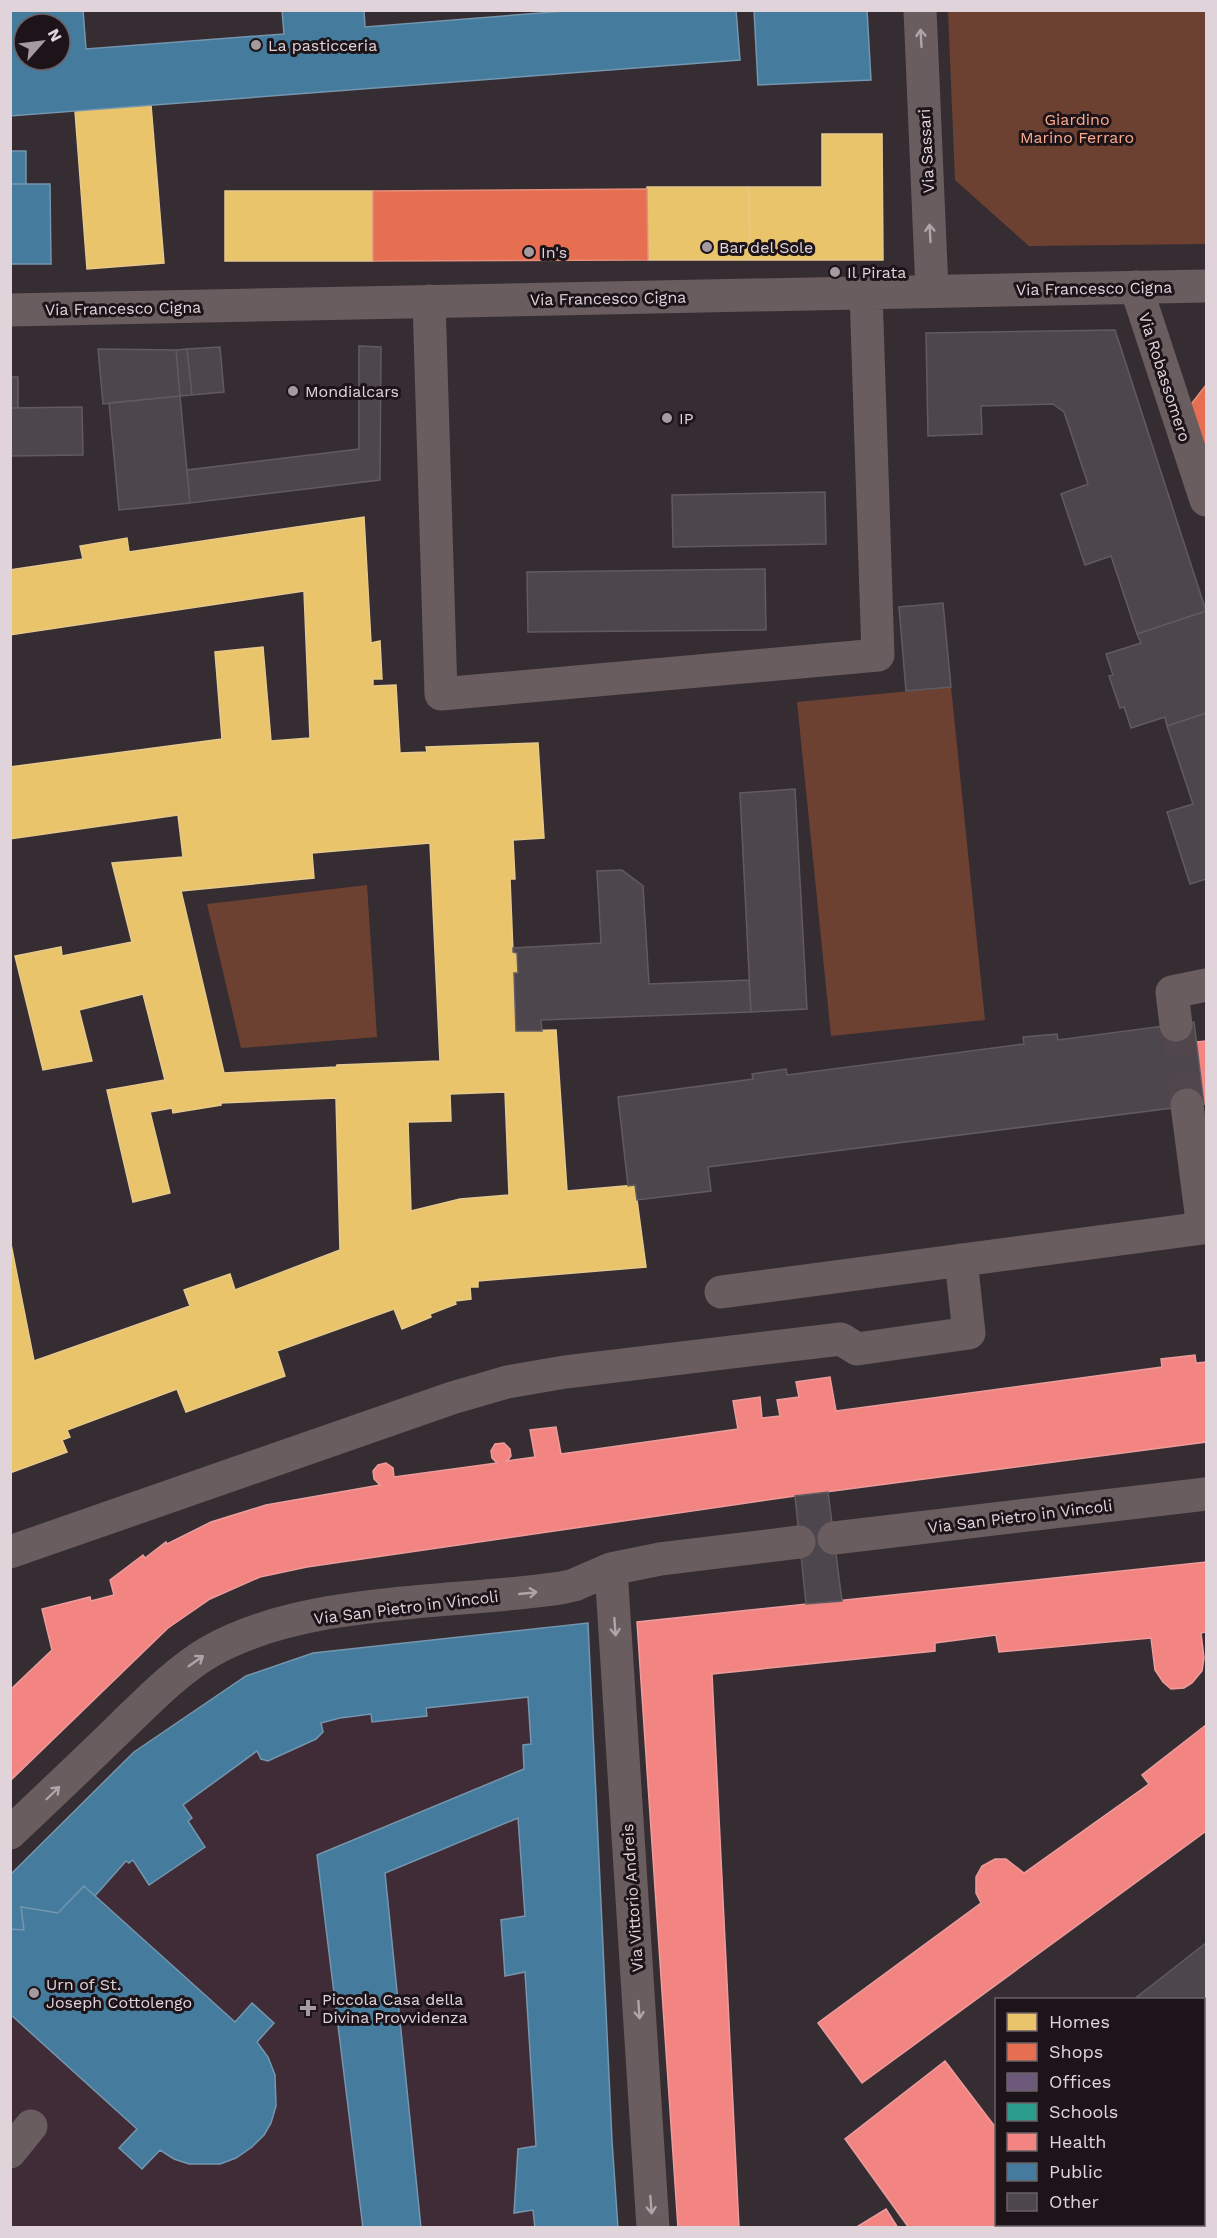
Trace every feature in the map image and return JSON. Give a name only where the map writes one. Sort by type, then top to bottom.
[{"type":"street","name":"Via Sassari","points":[[920,10],[932,291]]},
{"type":"street","name":"Via Francesco Cigna","points":[[10,310],[1206,286]]},
{"type":"street","name":"Via Robassomero","points":[[1136,287],[1206,500]]},
{"type":"street","points":[[429,302],[441,694],[879,655],[866,292]]},
{"type":"street","points":[[1176,1024],[1172,992],[1206,985]]},
{"type":"street","points":[[721,1292],[1203,1228],[1187,1105]]},
{"type":"street","points":[[10,1552],[440,1402],[507,1382],[616,1365],[841,1339],[857,1349],[969,1333],[961,1260]]},
{"type":"street","name":"Via San Pietro in Vincoli","points":[[834,1538],[1206,1494]]},
{"type":"street","name":"Via San Pietro in Vincoli","points":[[10,1833],[146,1703],[184,1670],[210,1652],[248,1634],[327,1614],[561,1588],[574,1585],[611,1569],[660,1559],[799,1542]]},
{"type":"street","name":"Via Vittorio Andreis","points":[[611,1569],[653,2228]]},
{"type":"street","points":[[10,2152],[31,2126]]},
{"type":"shaded area","name":"Piccola Casa della Divina Provvidenza","points":[[588,1623],[618,2227],[11,2227],[10,1875],[30,1854],[134,1752],[246,1676],[313,1653]]},
{"type":"green space","name":"Giardino Marino Ferraro","points":[[948,11],[1206,11],[1206,244],[1029,246],[955,180]]},
{"type":"green space","points":[[951,687],[985,1020],[831,1036],[797,702]]},
{"type":"green space","points":[[367,885],[377,1037],[241,1048],[207,904]]},
{"type":"building: Homes","points":[[151,105],[164,263],[87,269],[75,111]]},
{"type":"building: Homes","points":[[822,134],[882,134],[883,260],[750,260],[749,187],[822,187]]},
{"type":"building: Homes","points":[[647,187],[749,187],[750,260],[648,260]]},
{"type":"building: Homes","points":[[225,191],[373,191],[373,261],[225,261]]},
{"type":"building: Homes","points":[[364,517],[371,643],[380,641],[382,679],[373,679],[373,686],[396,685],[400,753],[427,752],[426,747],[538,743],[544,838],[513,840],[515,879],[510,879],[513,952],[517,953],[518,973],[514,973],[516,1031],[556,1030],[567,1191],[635,1185],[646,1267],[478,1281],[478,1287],[470,1287],[471,1299],[455,1301],[456,1304],[430,1314],[431,1317],[402,1329],[394,1309],[277,1351],[285,1376],[186,1412],[177,1389],[67,1430],[70,1437],[62,1440],[67,1452],[10,1473],[10,1239],[34,1361],[190,1306],[184,1290],[230,1274],[235,1290],[340,1250],[336,1098],[221,1103],[221,1105],[173,1113],[172,1108],[150,1112],[170,1193],[133,1202],[107,1090],[165,1080],[143,994],[79,1010],[92,1061],[43,1070],[15,956],[61,947],[62,956],[132,942],[112,863],[183,857],[178,815],[10,839],[10,767],[222,739],[215,652],[263,647],[271,741],[310,738],[304,591],[10,635],[10,570],[83,559],[80,546],[127,538],[129,552]],"holes":[[[430,843],[440,1061],[224,1073],[181,891],[314,878],[312,853]],[[505,1092],[509,1195],[460,1199],[411,1211],[408,1122],[451,1121],[450,1094]]]},
{"type":"building: Shops","points":[[647,189],[648,260],[373,261],[373,191]]},
{"type":"building: Shops","points":[[1206,385],[1206,460],[1189,407]]},
{"type":"building: Offices","points":[[1206,2062],[1206,2189],[1205,2187]]},
{"type":"building: Schools","points":[[1205,2187],[1206,2228],[1166,2228],[1165,2226],[1205,2226]]},
{"type":"building: Health","points":[[1206,1041],[1206,1103],[1204,1104],[1196,1042]]},
{"type":"building: Health","points":[[1195,1355],[1196,1363],[1206,1362],[1206,1442],[795,1496],[307,1567],[260,1577],[210,1599],[168,1628],[10,1781],[10,1690],[52,1650],[42,1609],[90,1597],[91,1601],[114,1595],[110,1580],[143,1555],[145,1558],[166,1542],[167,1544],[211,1522],[266,1505],[380,1485],[374,1479],[373,1471],[378,1465],[386,1463],[393,1468],[394,1477],[497,1463],[492,1458],[491,1451],[495,1444],[504,1443],[510,1449],[511,1456],[507,1461],[535,1457],[530,1430],[556,1427],[561,1454],[738,1429],[733,1401],[760,1397],[762,1418],[780,1416],[777,1400],[799,1397],[796,1382],[830,1377],[836,1411],[1162,1367],[1161,1359]]},
{"type":"building: Health","points":[[1206,1562],[1206,1632],[1201,1633],[1204,1658],[1202,1671],[1192,1683],[1184,1688],[1171,1689],[1155,1670],[1151,1638],[999,1652],[996,1635],[935,1643],[935,1651],[712,1674],[739,2228],[678,2228],[637,1622]]},
{"type":"building: Health","points":[[1206,1725],[1206,1831],[862,2083],[818,2023],[981,1903],[976,1893],[976,1877],[982,1866],[995,1859],[1006,1859],[1024,1873],[1149,1784],[1142,1775]]},
{"type":"building: Health","points":[[945,2061],[995,2127],[995,2226],[1072,2226],[1073,2228],[909,2228],[845,2139]]},
{"type":"building: Health","points":[[886,2209],[898,2228],[855,2228]]},
{"type":"building: Public","points":[[10,10],[83,10],[86,49],[284,34],[282,10],[364,10],[365,27],[578,10],[736,10],[740,60],[10,116]]},
{"type":"building: Public","points":[[754,10],[867,10],[871,80],[758,85]]},
{"type":"building: Public","points":[[10,151],[26,151],[26,184],[10,184]]},
{"type":"building: Public","points":[[10,184],[50,184],[51,264],[10,264]]},
{"type":"building: Public","points":[[588,1623],[618,2228],[535,2228],[533,2210],[514,2213],[518,2149],[536,2146],[525,1972],[505,1976],[501,1920],[525,1916],[518,1818],[385,1873],[421,2228],[363,2228],[317,1855],[524,1769],[523,1745],[531,1744],[528,1697],[426,1708],[427,1716],[372,1722],[371,1714],[340,1718],[321,1723],[323,1732],[316,1739],[268,1761],[261,1759],[257,1751],[183,1805],[192,1818],[188,1821],[205,1847],[149,1885],[133,1860],[129,1863],[126,1861],[95,1896],[84,1886],[58,1913],[21,1907],[24,1930],[10,1929],[10,1875],[134,1752],[246,1676],[313,1653]]},
{"type":"building: Public","points":[[84,1886],[235,2022],[252,2003],[274,2023],[257,2042],[268,2057],[275,2075],[276,2106],[271,2123],[264,2135],[236,2158],[220,2164],[189,2164],[174,2159],[160,2150],[142,2169],[119,2148],[137,2129],[10,2014],[10,1929],[24,1930],[21,1907],[58,1913]]},
{"type":"building: Other","points":[[1115,330],[1206,611],[1137,634],[1111,556],[1085,565],[1061,494],[1088,484],[1064,412],[1053,404],[981,406],[982,434],[928,436],[926,333]]},
{"type":"building: Other","points":[[359,346],[381,347],[380,480],[190,503],[187,470],[359,449]]},
{"type":"building: Other","points":[[220,347],[224,392],[192,395],[187,349]]},
{"type":"building: Other","points":[[98,349],[176,350],[180,396],[103,404]]},
{"type":"building: Other","points":[[187,349],[192,395],[180,396],[176,350]]},
{"type":"building: Other","points":[[10,377],[18,377],[18,408],[10,408]]},
{"type":"building: Other","points":[[180,396],[190,503],[119,510],[109,403]]},
{"type":"building: Other","points":[[82,407],[83,455],[10,456],[10,408]]},
{"type":"building: Other","points":[[825,492],[826,544],[673,547],[672,495]]},
{"type":"building: Other","points":[[765,569],[766,630],[528,632],[527,572]]},
{"type":"building: Other","points":[[943,603],[951,687],[906,691],[899,607]]},
{"type":"building: Other","points":[[1206,611],[1206,713],[1167,726],[1165,717],[1131,728],[1124,707],[1120,708],[1109,676],[1113,675],[1106,654],[1141,643],[1137,634]]},
{"type":"building: Other","points":[[1206,713],[1206,879],[1190,884],[1167,812],[1193,804],[1167,726]]},
{"type":"building: Other","points":[[795,789],[807,1009],[751,1012],[740,793]]},
{"type":"building: Other","points":[[622,870],[643,886],[649,984],[749,980],[751,1012],[541,1020],[542,1031],[516,1031],[514,973],[518,973],[517,953],[513,952],[513,948],[601,943],[597,871]]},
{"type":"building: Other","points":[[1194,1022],[1204,1104],[708,1167],[711,1191],[637,1200],[635,1185],[628,1186],[618,1097],[753,1079],[752,1074],[786,1069],[787,1075],[1024,1044],[1023,1037],[1057,1034],[1058,1040]]},
{"type":"building: Other","points":[[828,1492],[842,1601],[806,1604],[795,1496]]},
{"type":"building: Other","points":[[1206,1943],[1205,2035],[1205,1998],[1136,1998]]},
{"type":"tunnel","points":[[1176,1025],[1187,1105]]},
{"type":"place","name":"La pasticceria","points":[[256,45]]},
{"type":"place","name":"Bar del Sole","points":[[707,247]]},
{"type":"place","name":"In's","points":[[529,252]]},
{"type":"place","name":"Il Pirata","points":[[835,272]]},
{"type":"place","name":"Mondialcars","points":[[293,391]]},
{"type":"place","name":"IP","points":[[667,418]]},
{"type":"place","name":"Urn of St. Joseph Cottolengo","points":[[34,1993]]},
{"type":"place","name":"Piccola Casa della Divina Provvidenza","points":[[308,2008]]}]
